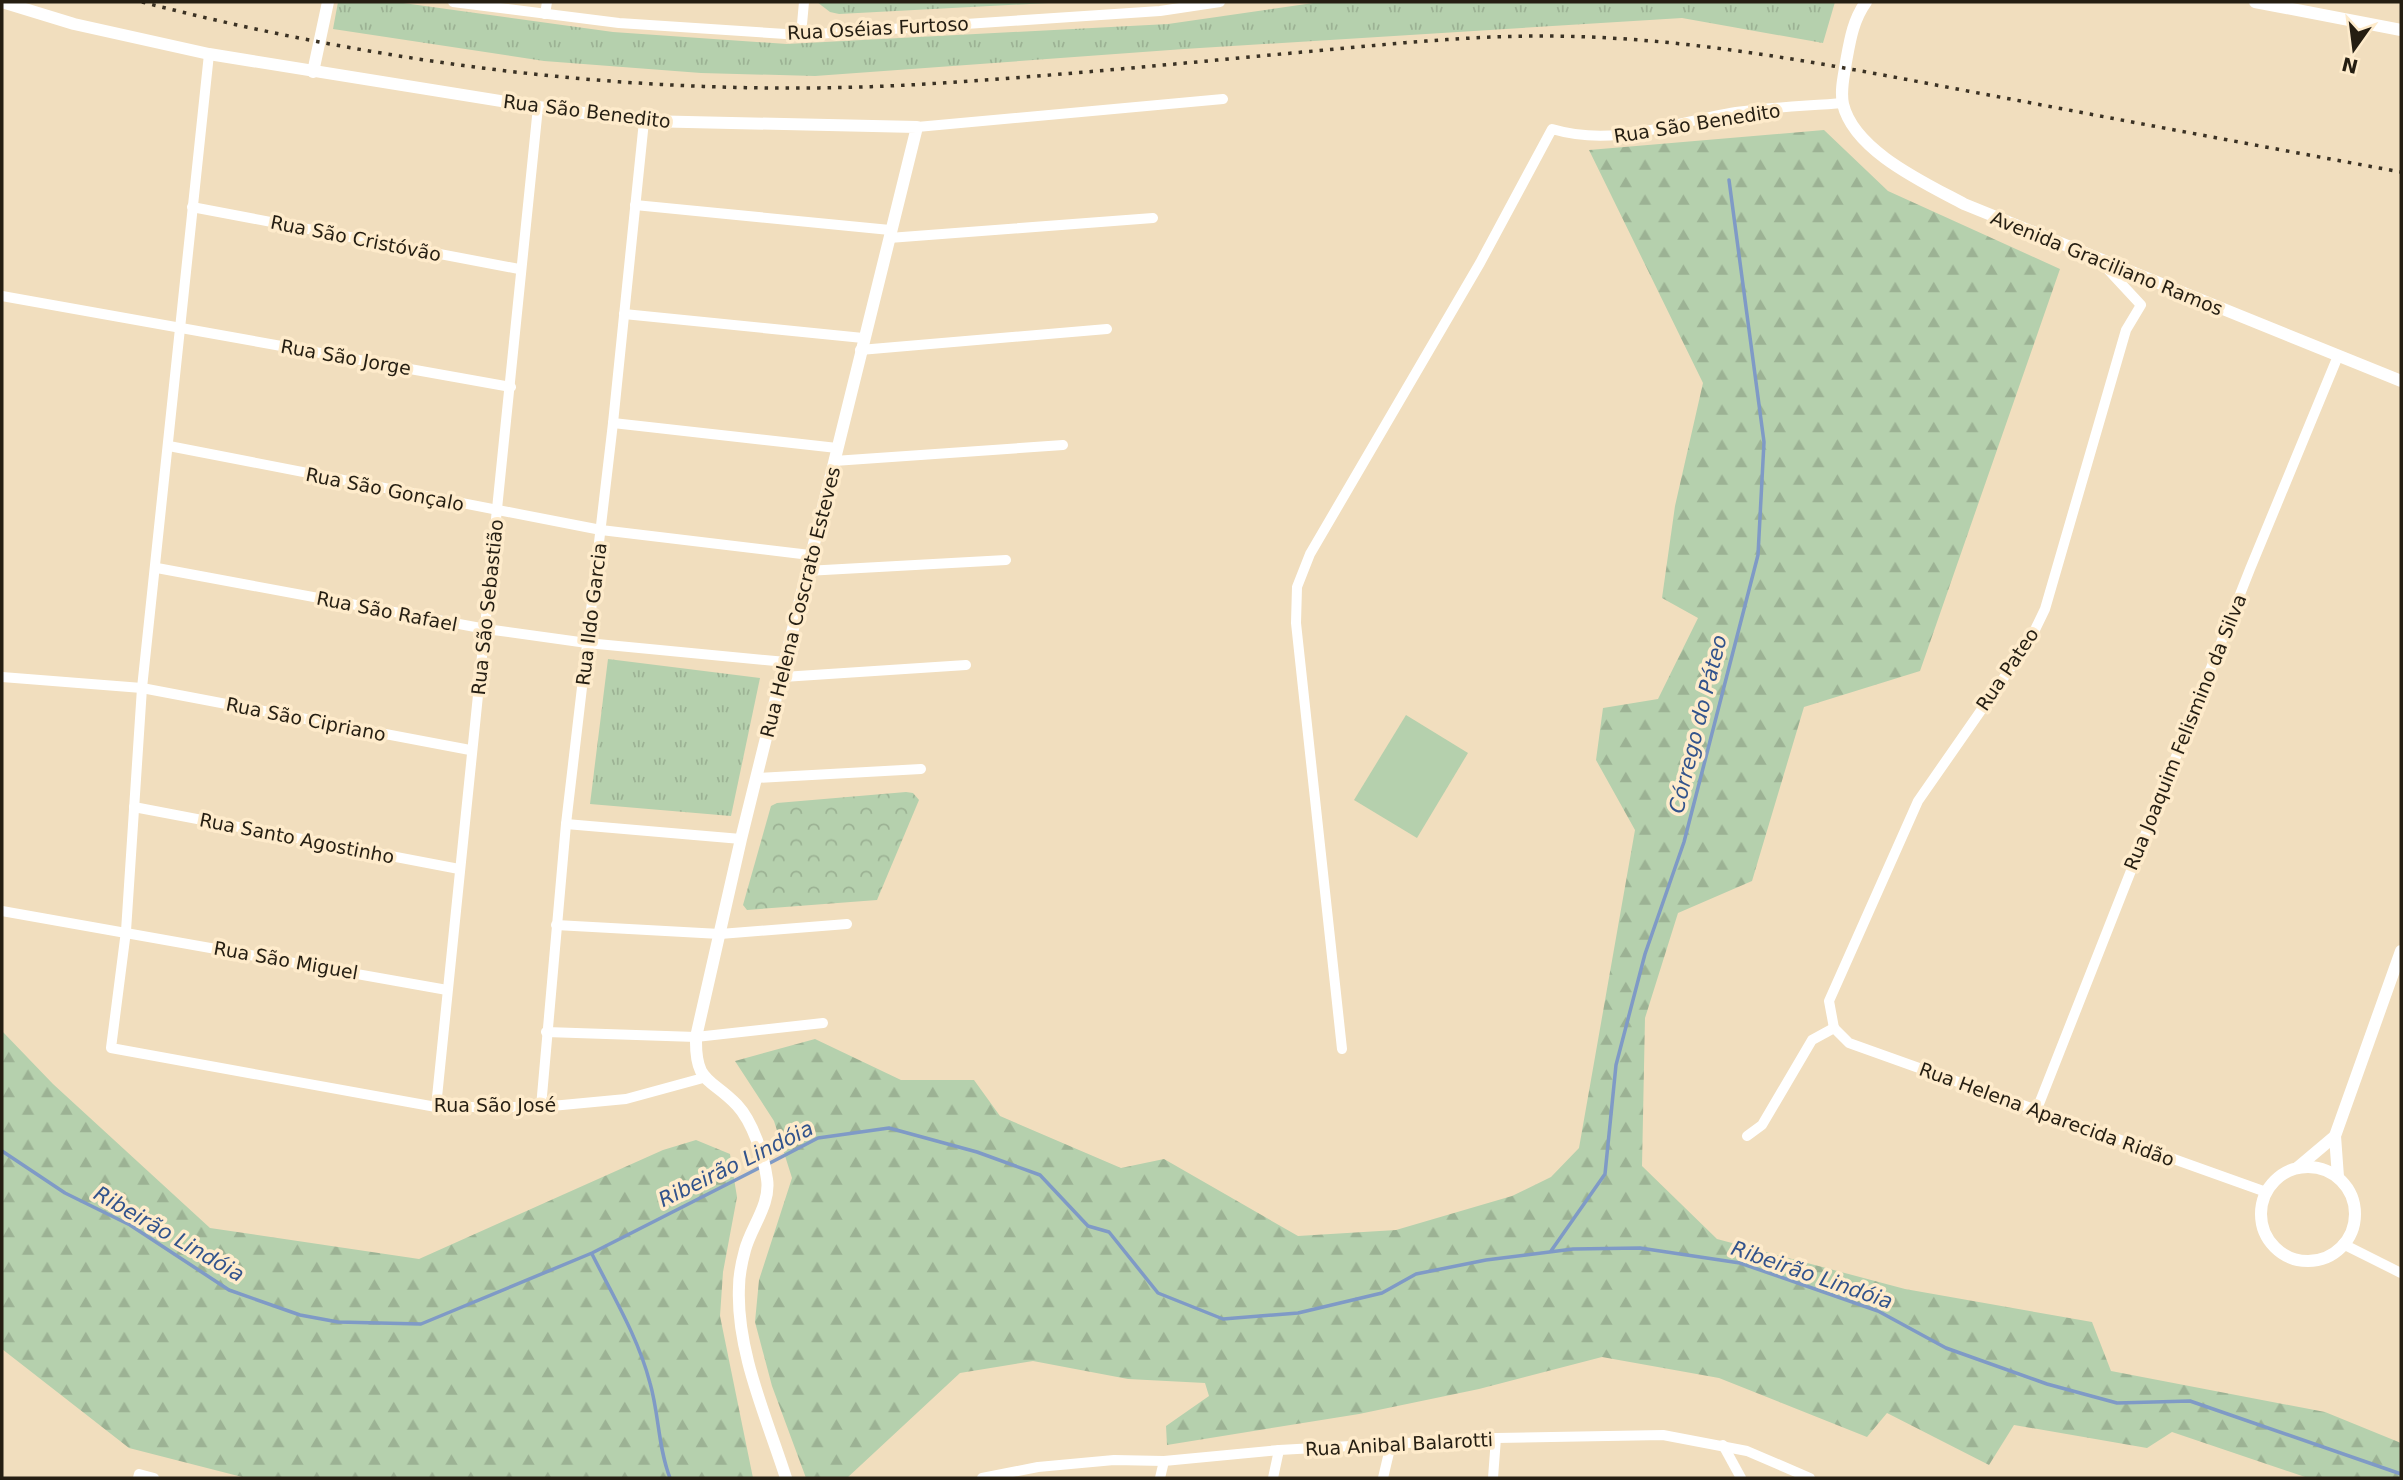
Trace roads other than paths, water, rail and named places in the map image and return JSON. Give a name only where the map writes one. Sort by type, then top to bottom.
[{"type":"street","name":"Rua São Benedito","points":[[2,2],[74,24],[209,54],[538,107],[644,121],[917,127],[1223,99]]},
{"type":"street","points":[[313,72],[328,2]]},
{"type":"street","name":"Rua Oséias Furtoso","points":[[453,2],[620,23],[801,35],[1220,2]]},
{"type":"street","points":[[545,15],[547,2]]},
{"type":"street","points":[[801,35],[804,2]]},
{"type":"street","points":[[1843,103],[1842,89],[1850,37],[1866,2]]},
{"type":"street","points":[[2255,2],[2401,30]]},
{"type":"street","points":[[126,930],[142,688],[157,568],[209,54]]},
{"type":"street","name":"Rua São Benedito","points":[[1342,1049],[1296,623],[1297,587],[1310,554],[1480,263],[1552,129],[1591,138],[1615,137],[1738,112],[1843,103]]},
{"type":"street","name":"Avenida Graciliano Ramos","points":[[1843,103],[1847,117],[1863,139],[1904,171],[1964,204],[2102,263],[2401,381]]},
{"type":"street","name":"Rua São Sebastião","points":[[436,1107],[470,750],[486,629],[511,387],[519,269],[538,107]]},
{"type":"street","name":"Rua Ildo Garcia","points":[[541,1107],[566,824],[613,424],[644,121]]},
{"type":"street","name":"Rua Helena Coscrato Esteves","points":[[703,1078],[696,1057],[696,1037],[806,571],[917,127]]},
{"type":"street","points":[[635,205],[890,234],[1153,218]]},
{"type":"street","name":"Rua São Cristóvão","points":[[192,207],[519,269]]},
{"type":"street","name":"Rua Pateo","points":[[1834,1028],[1829,1001],[1918,801],[2030,640],[2045,609],[2126,330],[2141,305],[2102,263]]},
{"type":"street","name":"Rua São Jorge","points":[[2,296],[511,387]]},
{"type":"street","points":[[624,314],[862,344],[1107,329]]},
{"type":"street","name":"Rua Joaquim Felismino da Silva","points":[[2037,1109],[2250,569],[2338,356]]},
{"type":"street","points":[[613,424],[837,448]]},
{"type":"street","points":[[834,461],[1063,445]]},
{"type":"street","name":"Rua São Gonçalo","points":[[169,446],[601,530],[810,555]]},
{"type":"street","points":[[806,571],[1006,560]]},
{"type":"street","name":"Rua São Rafael","points":[[157,568],[486,629],[587,643],[786,662]]},
{"type":"street","points":[[783,677],[966,665]]},
{"type":"street","name":"Rua São Cipriano","points":[[2,677],[142,688],[470,750]]},
{"type":"street","points":[[756,778],[921,769]]},
{"type":"street","name":"Rua Santo Agostinho","points":[[134,807],[460,869]]},
{"type":"street","points":[[566,824],[741,839]]},
{"type":"street","name":"Rua São Miguel","points":[[2,911],[126,930],[447,990]]},
{"type":"street","points":[[556,925],[720,934],[846,924]]},
{"type":"street","name":"Rua São José","points":[[126,930],[111,1048],[436,1107],[541,1107],[626,1099],[703,1078]]},
{"type":"street","points":[[2338,1177],[2335,1136],[2401,951]]},
{"type":"street","points":[[546,1032],[696,1037],[823,1023]]},
{"type":"street","points":[[1747,1136],[1762,1125],[1812,1040],[1834,1028]]},
{"type":"street","name":"Rua Helena Aparecida Ridão","points":[[1834,1028],[1849,1043],[2266,1192]]},
{"type":"street","points":[[703,1078],[739,1107],[759,1150],[768,1181],[765,1201],[745,1249],[739,1285],[740,1316],[745,1344],[786,1478]]},
{"type":"street","points":[[2297,1168],[2323,1169],[2338,1177],[2348,1189],[2354,1205],[2355,1221],[2343,1244],[2325,1258],[2309,1261],[2293,1259],[2279,1251],[2268,1239],[2261,1224],[2261,1207],[2266,1192],[2284,1173],[2297,1168],[2335,1136]]},
{"type":"street","points":[[2343,1244],[2401,1273]]},
{"type":"street","name":"Rua Anibal Balarotti","points":[[982,1478],[1004,1472],[1076,1464],[1164,1461],[1279,1450],[1496,1438],[1662,1435],[1723,1445],[1766,1457],[1810,1478]]},
{"type":"street","points":[[1493,1478],[1496,1438]]},
{"type":"street","points":[[1383,1478],[1391,1444]]},
{"type":"street","points":[[1723,1445],[1741,1478]]},
{"type":"street","points":[[1272,1478],[1279,1450]]},
{"type":"street","points":[[1160,1478],[1164,1461]]},
{"type":"street","points":[[138,1476],[154,1478]]},
{"type":"waterway","name":"Córrego do Páteo","points":[[1551,1251],[1605,1174],[1616,1065],[1645,954],[1684,842],[1758,555],[1764,442],[1729,180]]},
{"type":"waterway","name":"Ribeirão Lindóia","points":[[768,1164],[818,1138],[889,1128],[977,1152],[1040,1175],[1088,1226],[1109,1232],[1158,1293],[1223,1319],[1298,1313],[1382,1293],[1416,1274],[1486,1260],[1573,1249],[1640,1248],[1740,1263],[1878,1311],[1946,1348],[2047,1384],[2117,1403],[2190,1401],[2401,1474]]},
{"type":"waterway","name":"Ribeirão Lindóia","points":[[2,1151],[65,1193],[130,1225],[229,1290],[300,1315],[338,1322],[421,1324],[592,1253],[761,1167]]},
{"type":"waterway","points":[[592,1254],[645,1366],[670,1478]]},
{"type":"railway","points":[[142,2],[335,45],[433,61],[531,74],[728,87],[827,88],[926,84],[1485,37],[1597,37],[1651,41],[1812,62],[2401,172]]}]
